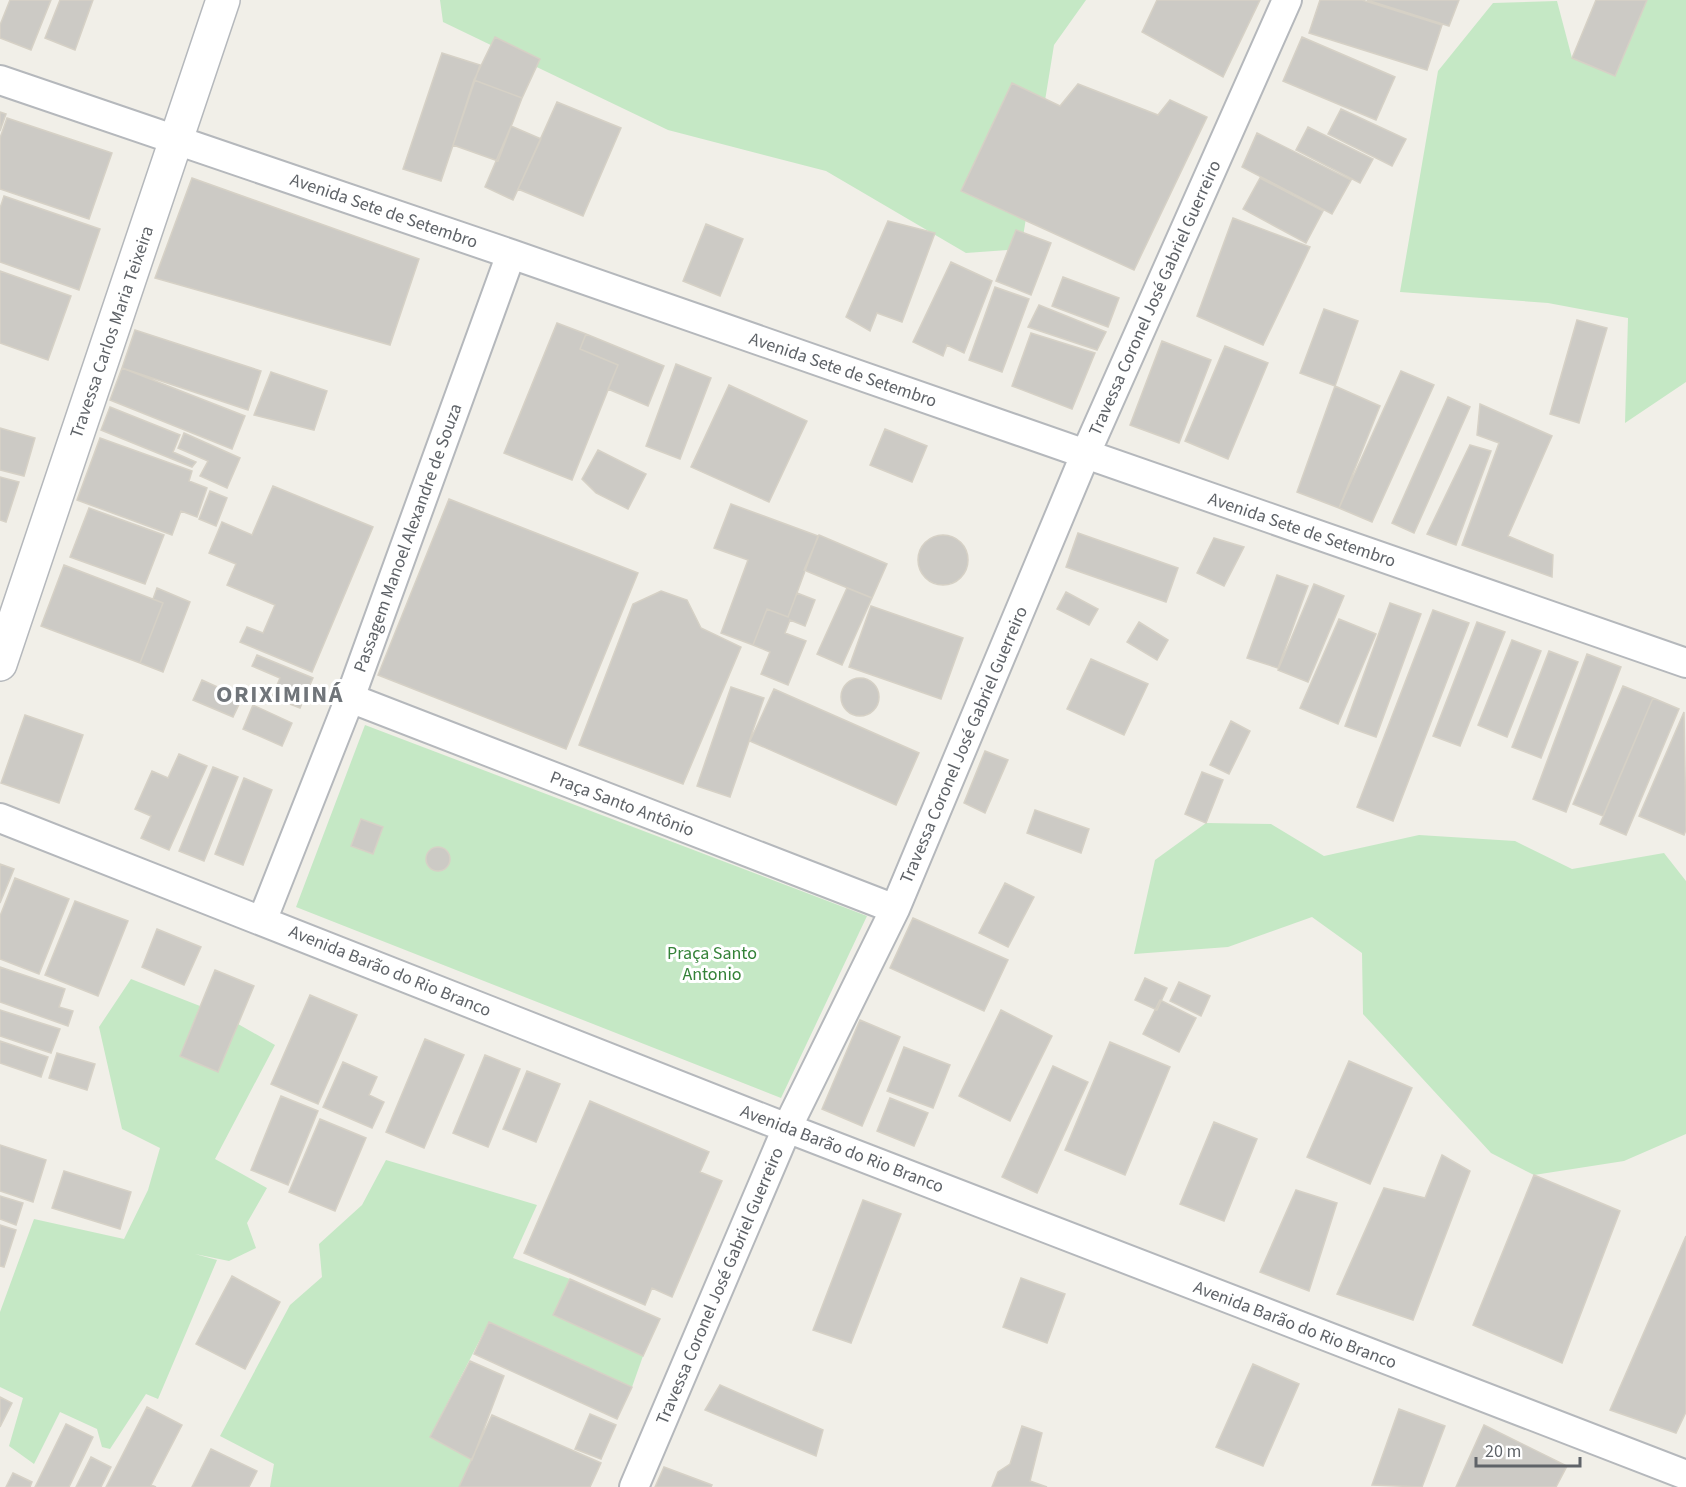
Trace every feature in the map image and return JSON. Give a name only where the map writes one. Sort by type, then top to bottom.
[{"type":"street","name":"Travessa Carlos Maria Teixeira","points":[[0,664],[223,0]]},
{"type":"street","name":"Travessa Coronel José Gabriel Guerreiro","points":[[634,1487],[787,1128],[895,909],[1085,455],[1287,0]]},
{"type":"street","name":"Avenida Sete de Setembro","points":[[0,80],[511,254],[1686,663]]},
{"type":"street","name":"Passagem Manoel Alexandre de Souza","points":[[262,921],[350,698],[511,254]]},
{"type":"street","name":"Praça Santo Antônio","points":[[350,698],[895,909]]},
{"type":"street","name":"Avenida Barão do Rio Branco","points":[[0,818],[787,1128],[1686,1476]]},
{"type":"green space","points":[[440,0],[1086,0],[1054,45],[1021,249],[966,253],[826,171],[668,130],[443,22]]},
{"type":"green space","points":[[1646,0],[1686,0],[1686,382],[1625,423],[1628,318],[1548,303],[1400,292],[1438,71],[1493,3],[1557,1],[1572,58],[1615,76]]},
{"type":"green space","name":"Praça Santo Antonio","points":[[365,725],[867,916],[781,1098],[296,907]]},
{"type":"green space","points":[[1206,823],[1271,824],[1324,856],[1419,835],[1515,841],[1572,869],[1664,853],[1686,881],[1686,1134],[1624,1161],[1534,1175],[1491,1153],[1363,1014],[1362,953],[1312,917],[1228,947],[1134,954],[1155,860]]},
{"type":"green space","points":[[131,979],[200,1006],[180,1056],[218,1072],[238,1024],[275,1045],[215,1159],[267,1188],[247,1223],[256,1248],[229,1261],[195,1254],[217,1260],[158,1399],[146,1394],[110,1449],[102,1447],[97,1429],[60,1412],[34,1464],[9,1446],[23,1398],[0,1387],[0,1312],[34,1219],[124,1239],[148,1190],[160,1148],[122,1129],[99,1027]]},
{"type":"green space","points":[[386,1160],[537,1205],[513,1258],[570,1279],[553,1315],[643,1356],[632,1387],[489,1322],[430,1437],[472,1460],[459,1487],[270,1487],[274,1464],[220,1436],[290,1305],[322,1277],[319,1244],[362,1205]]},
{"type":"building","points":[[10,0],[51,0],[31,50],[0,38],[0,25]]},
{"type":"building","points":[[60,0],[93,0],[75,50],[45,38]]},
{"type":"building","points":[[1157,0],[1260,0],[1223,77],[1142,32]]},
{"type":"building","points":[[1320,0],[1362,0],[1442,25],[1427,70],[1309,33]]},
{"type":"building","points":[[1367,0],[1459,0],[1449,26]]},
{"type":"building","points":[[1596,0],[1647,0],[1615,76],[1572,58]]},
{"type":"building","points":[[495,37],[540,59],[522,98],[474,80]]},
{"type":"building","points":[[1302,37],[1395,77],[1376,120],[1283,81]]},
{"type":"building","points":[[442,53],[480,65],[441,181],[403,169]]},
{"type":"building","points":[[474,80],[522,98],[498,161],[453,145]]},
{"type":"building","points":[[1012,83],[1060,106],[1078,84],[1158,115],[1170,100],[1207,117],[1134,270],[961,191]]},
{"type":"building","points":[[557,102],[621,128],[583,216],[518,189]]},
{"type":"building","points":[[1341,109],[1406,139],[1392,166],[1328,134]]},
{"type":"building","points":[[0,112],[6,114],[0,131]]},
{"type":"building","points":[[7,118],[112,153],[89,219],[0,189],[0,138]]},
{"type":"building","points":[[511,126],[541,139],[513,200],[485,187]]},
{"type":"building","points":[[1308,127],[1373,159],[1360,183],[1296,150]]},
{"type":"building","points":[[1257,133],[1351,180],[1332,214],[1242,167]]},
{"type":"building","points":[[192,178],[419,259],[390,345],[155,278]]},
{"type":"building","points":[[1260,178],[1323,211],[1306,243],[1243,209]]},
{"type":"building","points":[[4,196],[100,229],[79,290],[0,262],[0,208]]},
{"type":"building","points":[[1233,218],[1310,247],[1263,345],[1197,316]]},
{"type":"building","points":[[888,221],[935,233],[902,322],[877,313],[870,331],[846,317]]},
{"type":"building","points":[[706,224],[743,239],[720,296],[683,281]]},
{"type":"building","points":[[1016,230],[1051,243],[1031,295],[996,281]]},
{"type":"building","points":[[951,262],[992,281],[964,353],[947,345],[943,356],[913,342]]},
{"type":"building","points":[[0,271],[71,296],[48,360],[0,343]]},
{"type":"building","points":[[1063,277],[1119,298],[1108,327],[1052,306]]},
{"type":"building","points":[[995,287],[1029,299],[1002,372],[969,360]]},
{"type":"building","points":[[1039,305],[1106,332],[1097,350],[1028,327]]},
{"type":"building","points":[[1324,309],[1358,321],[1335,386],[1300,373]]},
{"type":"building","points":[[1577,320],[1607,328],[1579,423],[1550,414]]},
{"type":"building","points":[[557,323],[586,334],[580,349],[618,365],[572,480],[504,453]]},
{"type":"building","points":[[135,330],[261,371],[248,410],[122,368]]},
{"type":"building","points":[[1031,333],[1095,353],[1072,409],[1012,386]]},
{"type":"building","points":[[586,334],[664,366],[648,406],[608,389],[618,365],[580,349]]},
{"type":"building","points":[[1162,341],[1211,360],[1179,443],[1130,425]]},
{"type":"building","points":[[1225,346],[1268,363],[1228,459],[1185,441]]},
{"type":"building","points":[[676,364],[711,378],[680,459],[646,446]]},
{"type":"building","points":[[122,368],[245,416],[232,449],[110,400]]},
{"type":"building","points":[[1401,371],[1434,385],[1372,522],[1339,508]]},
{"type":"building","points":[[271,372],[327,391],[314,430],[254,415]]},
{"type":"building","points":[[729,385],[807,421],[769,502],[691,467]]},
{"type":"building","points":[[1335,386],[1380,406],[1339,508],[1297,492]]},
{"type":"building","points":[[1448,397],[1470,407],[1414,533],[1392,523]]},
{"type":"building","points":[[1480,404],[1552,436],[1508,536],[1553,555],[1552,577],[1462,545],[1499,443],[1477,435]]},
{"type":"building","points":[[110,407],[180,435],[173,452],[196,462],[192,467],[101,430]]},
{"type":"building","points":[[0,428],[35,438],[24,476],[0,470]]},
{"type":"building","points":[[885,429],[927,446],[912,482],[870,465]]},
{"type":"building","points":[[184,433],[240,458],[227,488],[200,476],[208,461],[178,448]]},
{"type":"building","points":[[100,438],[192,471],[189,481],[207,488],[197,517],[181,511],[172,535],[77,500]]},
{"type":"building","points":[[1470,445],[1491,451],[1456,545],[1427,534]]},
{"type":"building","points":[[598,450],[646,474],[628,509],[596,493],[582,479]]},
{"type":"building","points":[[0,477],[19,482],[6,522],[0,520]]},
{"type":"building","points":[[273,486],[373,527],[312,672],[240,642],[247,627],[263,633],[275,605],[227,585],[236,564],[209,553],[222,522],[252,535]]},
{"type":"building","points":[[210,491],[227,498],[216,526],[199,519]]},
{"type":"building","points":[[449,499],[638,573],[566,749],[378,675]]},
{"type":"building","points":[[731,504],[818,536],[788,617],[767,609],[753,645],[721,633],[748,560],[714,548]]},
{"type":"building","points":[[89,508],[164,535],[145,584],[70,557]]},
{"type":"building","points":[[1078,533],[1178,568],[1166,602],[1066,567]]},
{"type":"building","points":[[819,535],[887,564],[872,598],[804,570]]},
{"type":"building","points":[[938,535],[948,535],[961,542],[968,555],[968,565],[961,578],[948,585],[938,585],[929,581],[922,574],[918,565],[918,555],[922,546],[929,539]]},
{"type":"building","points":[[1214,538],[1244,547],[1224,586],[1197,573]]},
{"type":"building","points":[[64,565],[163,603],[140,663],[41,626]]},
{"type":"building","points":[[1277,575],[1308,586],[1278,668],[1247,658]]},
{"type":"building","points":[[1314,584],[1344,596],[1308,682],[1278,670]]},
{"type":"building","points":[[157,588],[190,602],[163,672],[140,663],[163,603],[153,599]]},
{"type":"building","points":[[847,588],[872,598],[842,665],[817,654]]},
{"type":"building","points":[[661,591],[687,600],[701,628],[741,647],[683,784],[579,745],[633,604]]},
{"type":"building","points":[[1066,592],[1098,609],[1089,625],[1057,609]]},
{"type":"building","points":[[797,593],[815,600],[805,626],[790,620],[785,633],[806,641],[788,685],[761,674],[770,652],[753,645],[767,609],[788,617]]},
{"type":"building","points":[[1390,603],[1421,614],[1376,737],[1345,726]]},
{"type":"building","points":[[871,606],[963,638],[941,699],[849,667]]},
{"type":"building","points":[[1433,610],[1469,623],[1393,821],[1357,807]]},
{"type":"building","points":[[1339,619],[1376,634],[1338,724],[1300,708]]},
{"type":"building","points":[[1139,622],[1168,640],[1157,660],[1127,642]]},
{"type":"building","points":[[1477,622],[1505,632],[1460,746],[1433,736]]},
{"type":"building","points":[[1512,640],[1541,651],[1507,737],[1478,725]]},
{"type":"building","points":[[1549,651],[1578,662],[1541,758],[1512,747]]},
{"type":"building","points":[[1587,654],[1621,667],[1566,812],[1533,799]]},
{"type":"building","points":[[257,655],[313,678],[300,708],[272,697],[280,678],[252,666]]},
{"type":"building","points":[[1091,659],[1148,684],[1124,735],[1067,709]]},
{"type":"building","points":[[860,678],[867,679],[873,684],[878,690],[878,704],[873,710],[867,715],[860,716],[853,715],[847,710],[842,704],[841,697],[842,690],[847,684],[853,679]]},
{"type":"building","points":[[202,680],[242,698],[233,717],[193,700]]},
{"type":"building","points":[[1623,686],[1653,698],[1603,816],[1573,804]]},
{"type":"building","points":[[731,687],[764,698],[730,797],[697,786]]},
{"type":"building","points":[[774,689],[919,753],[896,805],[750,741]]},
{"type":"building","points":[[1653,698],[1679,709],[1626,835],[1600,824]]},
{"type":"building","points":[[253,705],[292,723],[282,746],[243,729]]},
{"type":"building","points":[[1684,712],[1686,830],[1684,835],[1639,816]]},
{"type":"building","points":[[25,715],[83,735],[59,803],[1,783]]},
{"type":"building","points":[[1231,721],[1250,731],[1229,774],[1210,765]]},
{"type":"building","points":[[985,751],[1008,760],[985,813],[964,803]]},
{"type":"building","points":[[179,754],[207,766],[169,850],[141,838],[151,816],[135,809],[152,771],[168,778]]},
{"type":"building","points":[[213,767],[238,777],[204,861],[179,851]]},
{"type":"building","points":[[1202,772],[1223,780],[1206,823],[1185,814]]},
{"type":"building","points":[[244,778],[272,790],[243,865],[215,854]]},
{"type":"building","points":[[1035,810],[1089,829],[1081,853],[1027,833]]},
{"type":"building","points":[[361,819],[383,827],[373,854],[351,846]]},
{"type":"building","points":[[438,847],[447,850],[450,859],[447,868],[438,871],[429,868],[426,859],[429,850]]},
{"type":"building","points":[[0,864],[14,869],[0,903]]},
{"type":"building","points":[[15,878],[69,899],[39,974],[0,959],[0,916]]},
{"type":"building","points":[[1005,883],[1034,897],[1008,947],[979,933]]},
{"type":"building","points":[[75,901],[128,921],[98,996],[45,975]]},
{"type":"building","points":[[913,918],[1008,960],[984,1011],[890,968]]},
{"type":"building","points":[[157,929],[201,947],[184,985],[142,967]]},
{"type":"building","points":[[0,967],[65,989],[59,1007],[73,1011],[68,1026],[0,1002]]},
{"type":"building","points":[[215,970],[254,986],[218,1072],[180,1056]]},
{"type":"building","points":[[1145,978],[1167,988],[1157,1010],[1135,1000]]},
{"type":"building","points":[[1179,982],[1210,996],[1201,1016],[1170,1001]]},
{"type":"building","points":[[310,995],[357,1015],[318,1104],[271,1084]]},
{"type":"building","points":[[1160,1000],[1196,1018],[1179,1052],[1143,1034]]},
{"type":"building","points":[[0,1010],[60,1029],[51,1053],[0,1036]]},
{"type":"building","points":[[1001,1010],[1052,1036],[1010,1121],[959,1096]]},
{"type":"building","points":[[860,1020],[900,1037],[862,1126],[822,1109]]},
{"type":"building","points":[[425,1039],[464,1055],[424,1148],[386,1132]]},
{"type":"building","points":[[0,1041],[48,1057],[41,1077],[0,1063]]},
{"type":"building","points":[[1110,1042],[1170,1067],[1125,1175],[1065,1150]]},
{"type":"building","points":[[904,1047],[950,1065],[933,1108],[887,1091]]},
{"type":"building","points":[[57,1053],[95,1064],[87,1090],[49,1078]]},
{"type":"building","points":[[485,1055],[520,1069],[488,1147],[453,1133]]},
{"type":"building","points":[[1349,1061],[1412,1088],[1370,1184],[1307,1157]]},
{"type":"building","points":[[343,1062],[377,1077],[369,1095],[384,1102],[372,1128],[323,1107]]},
{"type":"building","points":[[1053,1066],[1088,1082],[1037,1193],[1002,1177]]},
{"type":"building","points":[[527,1071],[560,1084],[536,1142],[503,1129]]},
{"type":"building","points":[[281,1096],[318,1111],[288,1185],[251,1170]]},
{"type":"building","points":[[890,1098],[928,1113],[914,1146],[877,1131]]},
{"type":"building","points":[[590,1101],[709,1152],[700,1172],[722,1181],[672,1297],[652,1288],[645,1305],[524,1253]]},
{"type":"building","points":[[320,1119],[366,1138],[335,1211],[289,1192]]},
{"type":"building","points":[[1214,1122],[1257,1139],[1224,1221],[1180,1204]]},
{"type":"building","points":[[0,1145],[46,1160],[33,1202],[0,1191]]},
{"type":"building","points":[[1442,1155],[1470,1171],[1413,1320],[1337,1294],[1384,1188],[1425,1198]]},
{"type":"building","points":[[64,1171],[131,1192],[120,1229],[52,1208]]},
{"type":"building","points":[[1534,1175],[1620,1211],[1562,1363],[1473,1325]]},
{"type":"building","points":[[1296,1190],[1337,1203],[1309,1291],[1260,1272]]},
{"type":"building","points":[[0,1196],[23,1203],[16,1225],[0,1219]]},
{"type":"building","points":[[863,1200],[901,1214],[851,1343],[813,1330]]},
{"type":"building","points":[[0,1225],[16,1230],[4,1267],[0,1266]]},
{"type":"building","points":[[1686,1236],[1686,1412],[1676,1433],[1610,1410]]},
{"type":"building","points":[[232,1276],[280,1302],[245,1369],[196,1344]]},
{"type":"building","points":[[1021,1278],[1065,1294],[1047,1343],[1003,1327]]},
{"type":"building","points":[[570,1279],[660,1319],[643,1356],[553,1315]]},
{"type":"building","points":[[489,1322],[632,1387],[617,1419],[474,1354]]},
{"type":"building","points":[[470,1361],[504,1376],[472,1460],[430,1437]]},
{"type":"building","points":[[1253,1364],[1299,1384],[1263,1466],[1216,1447]]},
{"type":"building","points":[[720,1385],[823,1430],[816,1456],[705,1410]]},
{"type":"building","points":[[0,1397],[12,1403],[0,1427]]},
{"type":"building","points":[[147,1407],[182,1425],[151,1485],[156,1487],[106,1487]]},
{"type":"building","points":[[1399,1409],[1445,1426],[1422,1487],[1372,1485]]},
{"type":"building","points":[[590,1414],[616,1425],[601,1459],[575,1449]]},
{"type":"building","points":[[492,1415],[601,1463],[590,1487],[459,1487]]},
{"type":"building","points":[[66,1424],[93,1437],[69,1487],[35,1487]]},
{"type":"building","points":[[1484,1425],[1567,1466],[1556,1487],[1456,1487]]},
{"type":"building","points":[[1022,1426],[1042,1433],[1030,1481],[1047,1487],[992,1487],[998,1472],[1010,1464]]},
{"type":"building","points":[[211,1449],[257,1471],[249,1487],[192,1487]]},
{"type":"building","points":[[91,1457],[111,1467],[101,1487],[76,1487]]},
{"type":"building","points":[[664,1467],[712,1485],[711,1487],[655,1487]]},
{"type":"building","points":[[13,1473],[32,1482],[30,1487],[6,1487]]},
{"type":"district","name":"ORIXIMINÁ","points":[[280,694]]}]
